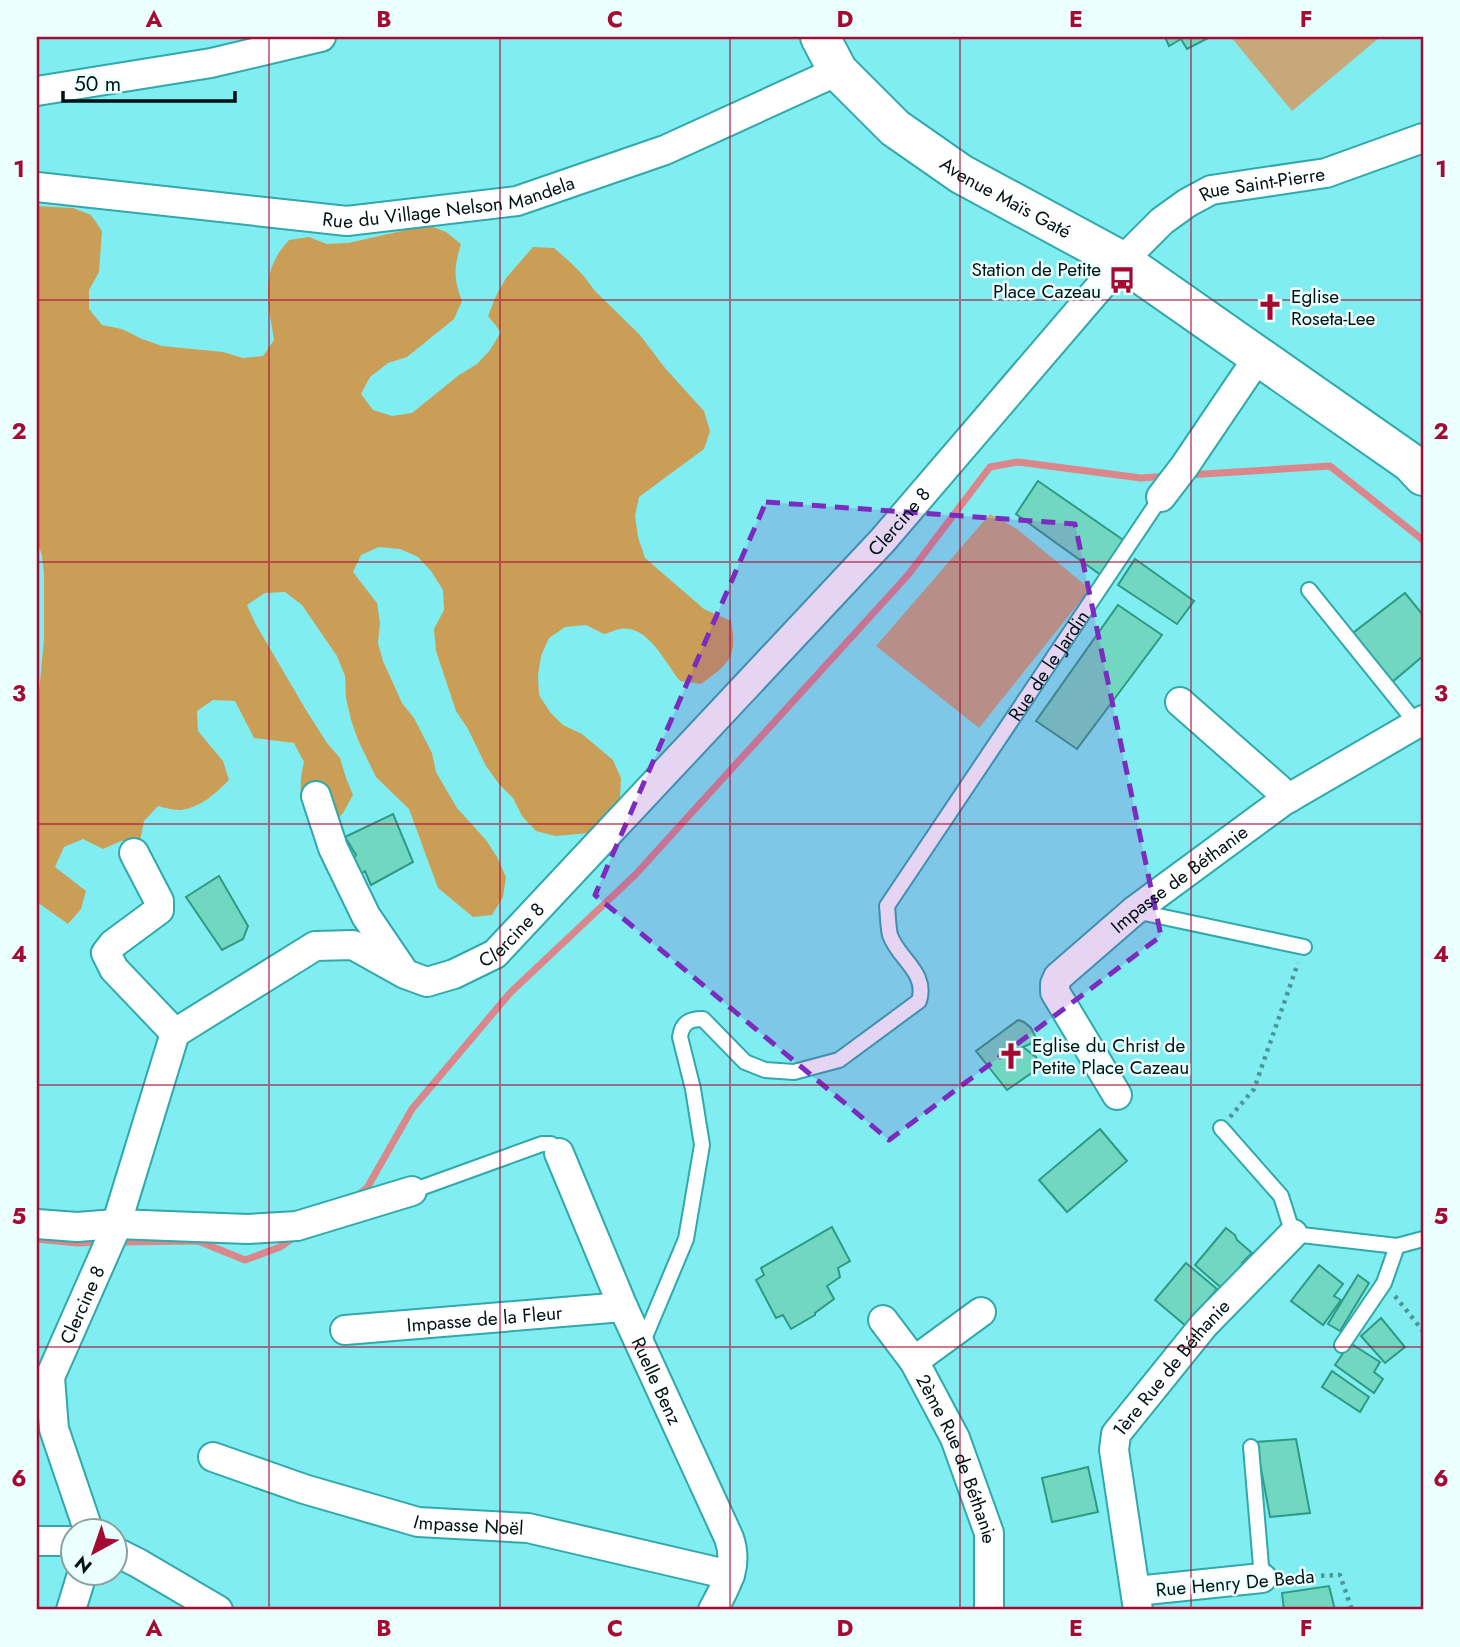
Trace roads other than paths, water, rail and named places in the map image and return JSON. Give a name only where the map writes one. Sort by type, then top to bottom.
[{"type":"street","points":[[37,91],[211,62],[321,37]]},
{"type":"street","name":"Avenue Maïs Gaté","points":[[820,37],[838,71],[895,128],[961,174],[1122,261],[1411,463],[1423,476]]},
{"type":"street","name":"Rue du Village Nelson Mandela","points":[[37,187],[347,221],[517,201],[665,150],[838,71]]},
{"type":"street","name":"Rue Saint-Pierre","points":[[1122,261],[1162,221],[1187,202],[1211,190],[1326,173],[1423,138]]},
{"type":"street","name":"Clercine 8","points":[[85,1518],[54,1429],[50,1377],[112,1237],[175,1033],[315,946],[353,945],[405,974],[428,982],[454,974],[495,954],[883,540],[1122,261]]},
{"type":"street","name":"Rue de le Jardin","points":[[1161,497],[1259,356]]},
{"type":"street","points":[[1180,702],[1289,798]]},
{"type":"street","name":"Impasse de Béthanie","points":[[1117,1095],[1055,992],[1058,977],[1134,911],[1289,798],[1420,722]]},
{"type":"street","points":[[316,796],[333,848],[366,916],[405,974]]},
{"type":"street","points":[[134,853],[159,901],[159,911],[113,944],[106,953],[114,969],[175,1033]]},
{"type":"street","name":"Ruelle Benz","points":[[559,1153],[623,1307],[730,1538],[734,1561],[730,1576],[713,1610]]},
{"type":"street","points":[[37,1224],[77,1227],[112,1237],[297,1226],[412,1191]]},
{"type":"street","name":"1ère Rue de Béthanie","points":[[1137,1601],[1114,1450],[1116,1434],[1204,1325],[1293,1234]]},
{"type":"street","name":"Impasse de la Fleur","points":[[345,1330],[623,1307]]},
{"type":"street","points":[[914,1362],[981,1312]]},
{"type":"street","name":"2ème Rue de Béthanie","points":[[883,1320],[914,1362],[955,1438],[989,1533],[989,1610]]},
{"type":"street","name":"Impasse Noël","points":[[214,1457],[304,1489],[418,1522],[528,1528],[730,1576]]},
{"type":"street","points":[[37,1541],[60,1541]]},
{"type":"street","points":[[130,1559],[218,1610]]},
{"type":"street","name":"Rue Henry De Beda","points":[[1137,1601],[1262,1578]]},
{"type":"street","points":[[71,1610],[78,1588]]},
{"type":"lane","name":"Rue de le Jardin","points":[[641,1345],[686,1239],[702,1145],[693,1089],[680,1037],[684,1025],[693,1019],[703,1019],[745,1062],[765,1070],[794,1072],[839,1060],[919,1001],[922,992],[920,982],[890,936],[887,906],[1161,497]]},
{"type":"lane","points":[[1308,590],[1420,722]]},
{"type":"lane","points":[[1134,911],[1304,947]]},
{"type":"lane","points":[[1221,1128],[1281,1196],[1293,1234],[1397,1246],[1423,1240]]},
{"type":"lane","points":[[412,1191],[542,1144],[551,1144],[559,1153]]},
{"type":"lane","points":[[1342,1345],[1384,1283],[1397,1246]]},
{"type":"lane","points":[[1251,1447],[1262,1578]]},
{"type":"waterway","points":[[355,1197],[367,1188],[412,1109],[510,993],[635,875],[908,575],[990,467],[1018,462],[1141,478],[1168,476]]},
{"type":"waterway","points":[[1187,475],[1330,466],[1423,540]]},
{"type":"waterway","points":[[118,1242],[198,1241],[245,1260],[280,1247],[296,1236]]},
{"type":"waterway","points":[[37,1239],[77,1243],[102,1242]]},
{"type":"place","name":"Station de Petite Place Cazeau","points":[[1122,280]]},
{"type":"place","name":"Eglise Roseta-Lee","points":[[1270,307]]},
{"type":"place","name":"Eglise du Christ de Petite Place Cazeau","points":[[1011,1056]]}]
